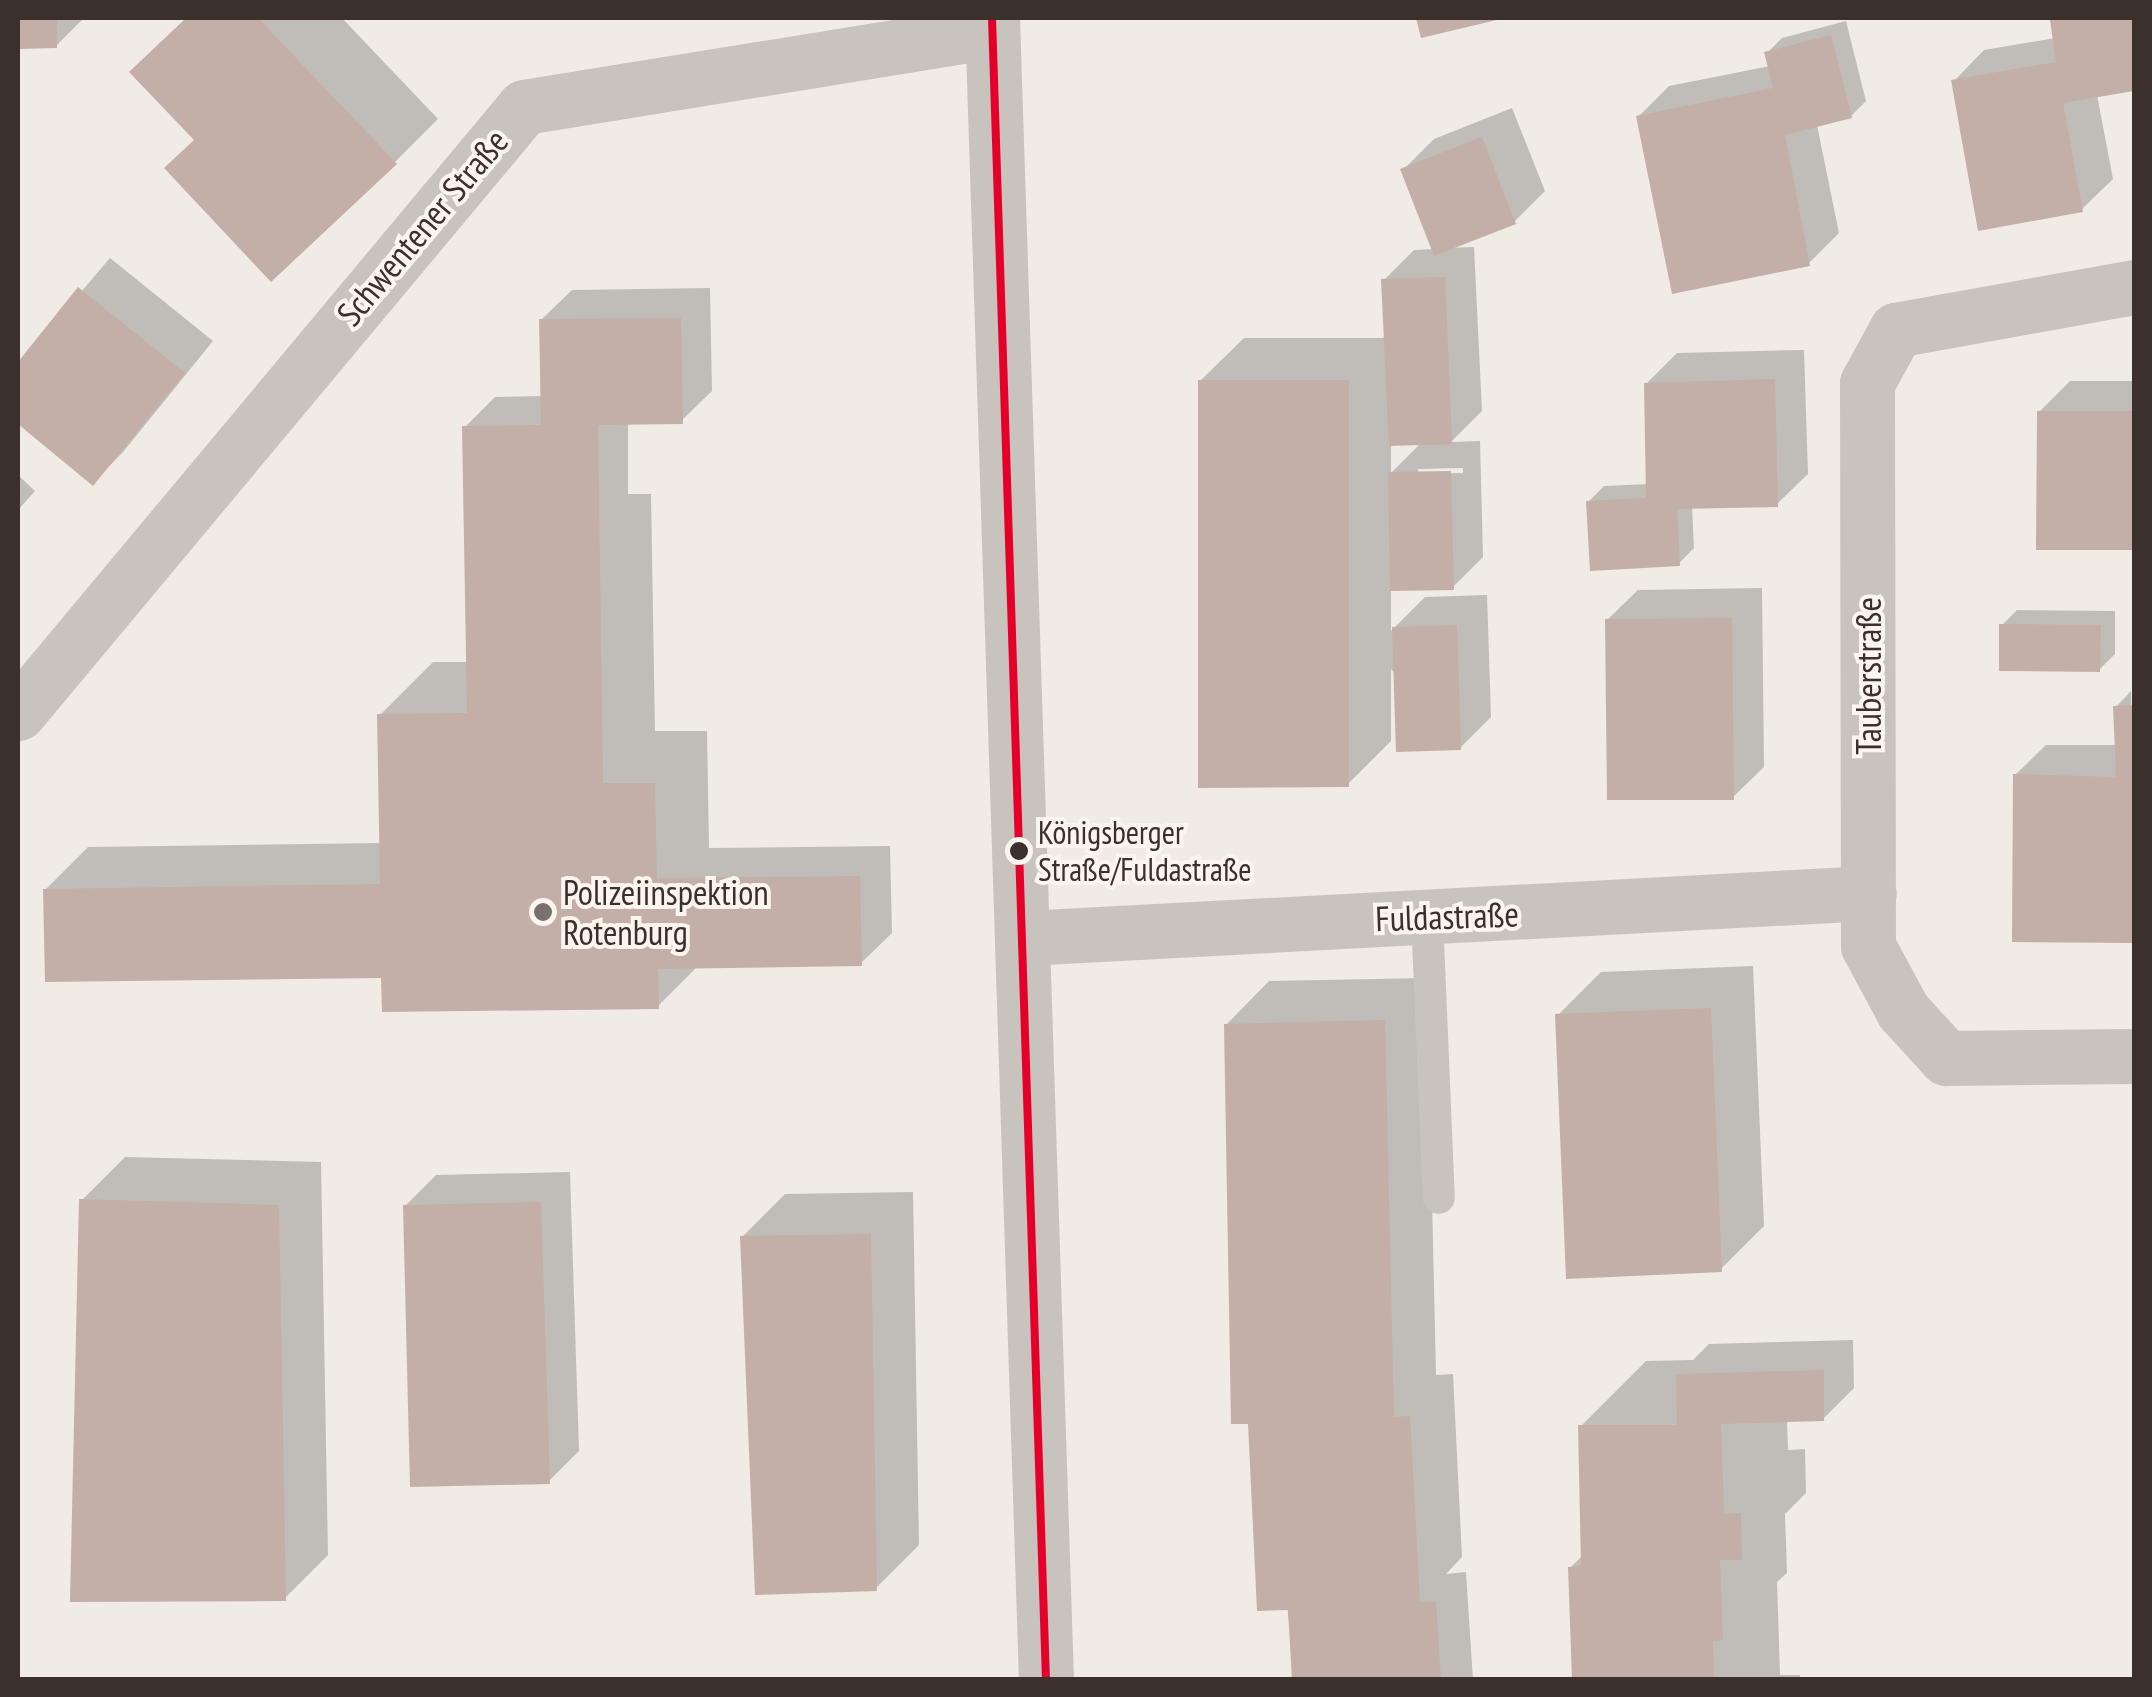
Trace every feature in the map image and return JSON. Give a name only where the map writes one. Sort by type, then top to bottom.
[{"type":"street","name":"Schwentener Straße","points":[[18,713],[524,108],[992,24]]},
{"type":"street","points":[[992,24],[1025,938],[1046,1680]]},
{"type":"street","name":"Tauberstraße","points":[[2134,287],[1896,330],[1867,382],[1868,946],[1903,1011],[1946,1058],[2134,1056]]},
{"type":"street","name":"Fuldastraße","points":[[1025,938],[1869,892]]},
{"type":"lane","points":[[1427,916],[1439,1198]]},
{"type":"building","points":[[18,18],[57,18],[57,48],[18,49]]},
{"type":"building","points":[[186,18],[258,18],[397,164],[271,282],[164,168],[194,140],[129,72]]},
{"type":"building","points":[[1416,18],[1501,18],[1501,19],[1421,38]]},
{"type":"building","points":[[2134,18],[2134,91],[2063,103],[2083,212],[1978,231],[1951,80],[2056,62],[2050,20]]},
{"type":"building","points":[[1831,35],[1852,118],[1785,135],[1810,266],[1672,294],[1636,116],[1773,88],[1764,52]]},
{"type":"building","points":[[1482,137],[1516,224],[1434,256],[1400,169]]},
{"type":"building","points":[[1445,277],[1452,444],[1389,446],[1381,279]]},
{"type":"building","points":[[78,287],[185,373],[93,486],[18,424],[18,362]]},
{"type":"building","points":[[681,318],[683,424],[598,425],[603,783],[655,783],[657,878],[860,876],[862,966],[658,969],[659,1009],[382,1012],[381,978],[45,982],[43,889],[380,884],[377,714],[467,713],[462,426],[541,425],[539,319]]},
{"type":"building","points":[[1775,379],[1778,507],[1677,509],[1680,566],[1590,571],[1586,501],[1646,498],[1644,383]]},
{"type":"building","points":[[1198,380],[1349,380],[1349,787],[1198,788]]},
{"type":"building","points":[[2037,411],[2134,411],[2134,550],[2036,550]]},
{"type":"building","points":[[1451,471],[1454,590],[1390,591],[1388,472]]},
{"type":"building","points":[[1732,618],[1734,800],[1607,800],[1605,619]]},
{"type":"building","points":[[1999,624],[2101,625],[2100,672],[1999,671]]},
{"type":"building","points":[[1457,625],[1461,750],[1396,752],[1392,627]]},
{"type":"building","points":[[2134,705],[2134,943],[2012,942],[2013,774],[2116,777],[2113,706]]},
{"type":"building","points":[[1711,1008],[1722,1272],[1566,1279],[1555,1014]]},
{"type":"building","points":[[1385,1020],[1394,1417],[1410,1416],[1420,1602],[1436,1602],[1441,1680],[1292,1680],[1288,1610],[1257,1611],[1248,1424],[1231,1424],[1224,1024]]},
{"type":"building","points":[[79,1199],[279,1205],[286,1601],[70,1602]]},
{"type":"building","points":[[541,1202],[550,1484],[410,1487],[403,1205]]},
{"type":"building","points":[[871,1234],[877,1591],[755,1595],[740,1236]]},
{"type":"building","points":[[1824,1370],[1824,1421],[1721,1424],[1724,1514],[1741,1513],[1742,1560],[1720,1560],[1723,1640],[1713,1641],[1714,1680],[1572,1680],[1568,1567],[1581,1566],[1578,1425],[1677,1425],[1676,1374]]},
{"type":"transit line","points":[[992,18],[1046,1680]]},
{"type":"place","name":"Königsberger Straße/Fuldastraße","points":[[1019,851]]},
{"type":"place","name":"Polizeiinspektion Rotenburg","points":[[543,912]]}]
